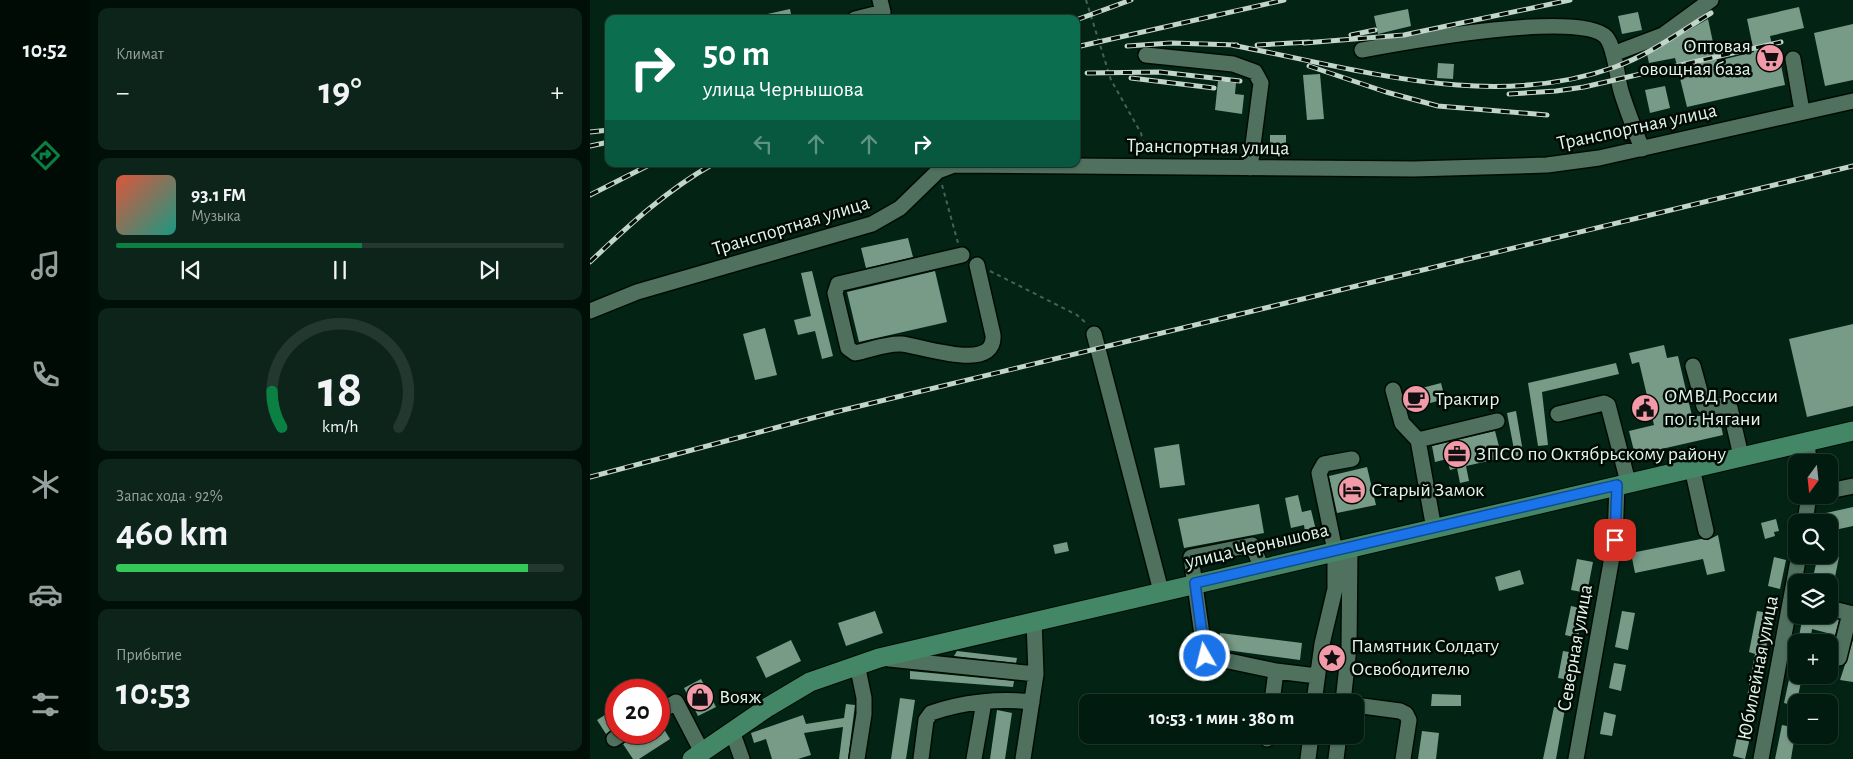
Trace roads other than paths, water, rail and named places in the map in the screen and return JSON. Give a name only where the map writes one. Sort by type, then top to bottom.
[{"type":"main road","name":"улица Чернышова","points":[[697,755],[810,682],[857,664],[1034,620],[1853,431]]},
{"type":"street","points":[[871,15],[883,12],[880,0]]},
{"type":"street","points":[[1613,54],[1663,35],[1711,0]]},
{"type":"street","points":[[1362,50],[1474,31],[1565,26],[1596,31],[1606,37],[1613,54],[1622,93],[1642,149]]},
{"type":"street","points":[[1146,55],[1233,64],[1256,72],[1261,83],[1250,168]]},
{"type":"street","points":[[1793,60],[1802,111]]},
{"type":"street","name":"Транспортная улица","points":[[1080,166],[1250,168],[1506,167],[1572,163],[1853,101]]},
{"type":"street","name":"Транспортная улица","points":[[590,312],[637,292],[872,224],[900,208],[944,167]]},
{"type":"street","points":[[962,255],[838,284],[835,294],[848,348],[855,353],[902,344],[960,356],[986,351],[993,343],[993,334],[977,265]]},
{"type":"street","points":[[1094,334],[1161,591]]},
{"type":"street","points":[[1693,366],[1704,406],[1708,408],[1726,405],[1730,408],[1741,456]]},
{"type":"street","points":[[1393,390],[1402,422],[1418,440],[1434,529]]},
{"type":"street","name":"Северная улица","points":[[1558,414],[1604,403],[1608,405],[1623,483],[1615,540],[1576,759]]},
{"type":"street","points":[[1418,440],[1497,421]]},
{"type":"street","points":[[1807,441],[1808,454]]},
{"type":"street","points":[[1344,694],[1349,647],[1342,550],[1319,473],[1324,464],[1352,459]]},
{"type":"street","points":[[1692,468],[1706,530]]},
{"type":"street","points":[[1838,489],[1853,486]]},
{"type":"street","points":[[1262,568],[1252,545],[1191,557],[1205,656],[1276,671],[1318,676]]},
{"type":"street","points":[[1315,694],[1322,644],[1334,599],[1342,550]]},
{"type":"street","points":[[1838,610],[1852,614],[1839,658]]},
{"type":"street","points":[[1023,759],[1036,674],[1034,620]]},
{"type":"street","name":"Юбилейная улица","points":[[1761,759],[1789,624]]},
{"type":"street","points":[[1322,644],[1327,640],[1335,638],[1344,642],[1349,647]]},
{"type":"street","points":[[879,658],[1036,674]]},
{"type":"street","points":[[857,664],[864,706],[857,759]]},
{"type":"street","points":[[1273,694],[1276,671]]},
{"type":"street","points":[[921,759],[926,720],[931,714],[984,702],[1007,700],[1032,702]]},
{"type":"street","points":[[670,706],[676,702],[697,755]]},
{"type":"street","points":[[974,759],[984,702]]},
{"type":"street","points":[[1364,706],[1400,711],[1406,714],[1409,720],[1404,759]]},
{"type":"street","points":[[732,731],[742,759]]},
{"type":"street","points":[[1308,759],[1310,744]]},
{"type":"street","points":[[1336,759],[1338,744]]},
{"type":"railway","points":[[1080,19],[1131,0]]},
{"type":"railway","points":[[1080,46],[1284,0]]},
{"type":"railway","points":[[1304,43],[1404,35],[1570,0]]},
{"type":"railway","points":[[1231,45],[1374,74],[1423,81],[1471,86],[1519,86],[1567,80],[1615,67],[1652,50],[1711,13]]},
{"type":"railway","points":[[1351,35],[1375,30]]},
{"type":"railway","points":[[1257,45],[1309,42]]},
{"type":"railway","points":[[1509,94],[1584,87],[1781,42]]},
{"type":"railway","points":[[1127,46],[1171,43],[1237,45]]},
{"type":"railway","points":[[1309,66],[1386,92],[1438,106],[1547,115]]},
{"type":"railway","points":[[1087,73],[1160,72],[1240,81]]},
{"type":"railway","points":[[1131,78],[1214,88]]},
{"type":"railway","points":[[590,132],[605,130]]},
{"type":"railway","points":[[590,146],[605,143]]},
{"type":"railway","points":[[590,477],[835,412],[1853,166]]},
{"type":"railway","points":[[590,195],[645,167]]},
{"type":"railway","points":[[590,262],[664,197],[708,167]]},
{"type":"place","name":"Оптовая овощная база","points":[[1770,58]]},
{"type":"place","name":"Трактир","points":[[1416,399]]},
{"type":"place","name":"ОМВД России по г. Нягани","points":[[1645,408]]},
{"type":"place","name":"ЗПСО по Октябрьскому району","points":[[1457,454]]},
{"type":"place","name":"Старый Замок","points":[[1352,490]]},
{"type":"place","name":"Памятник Солдату Освободителю","points":[[1332,658]]},
{"type":"place","name":"Вояж","points":[[700,697]]}]
